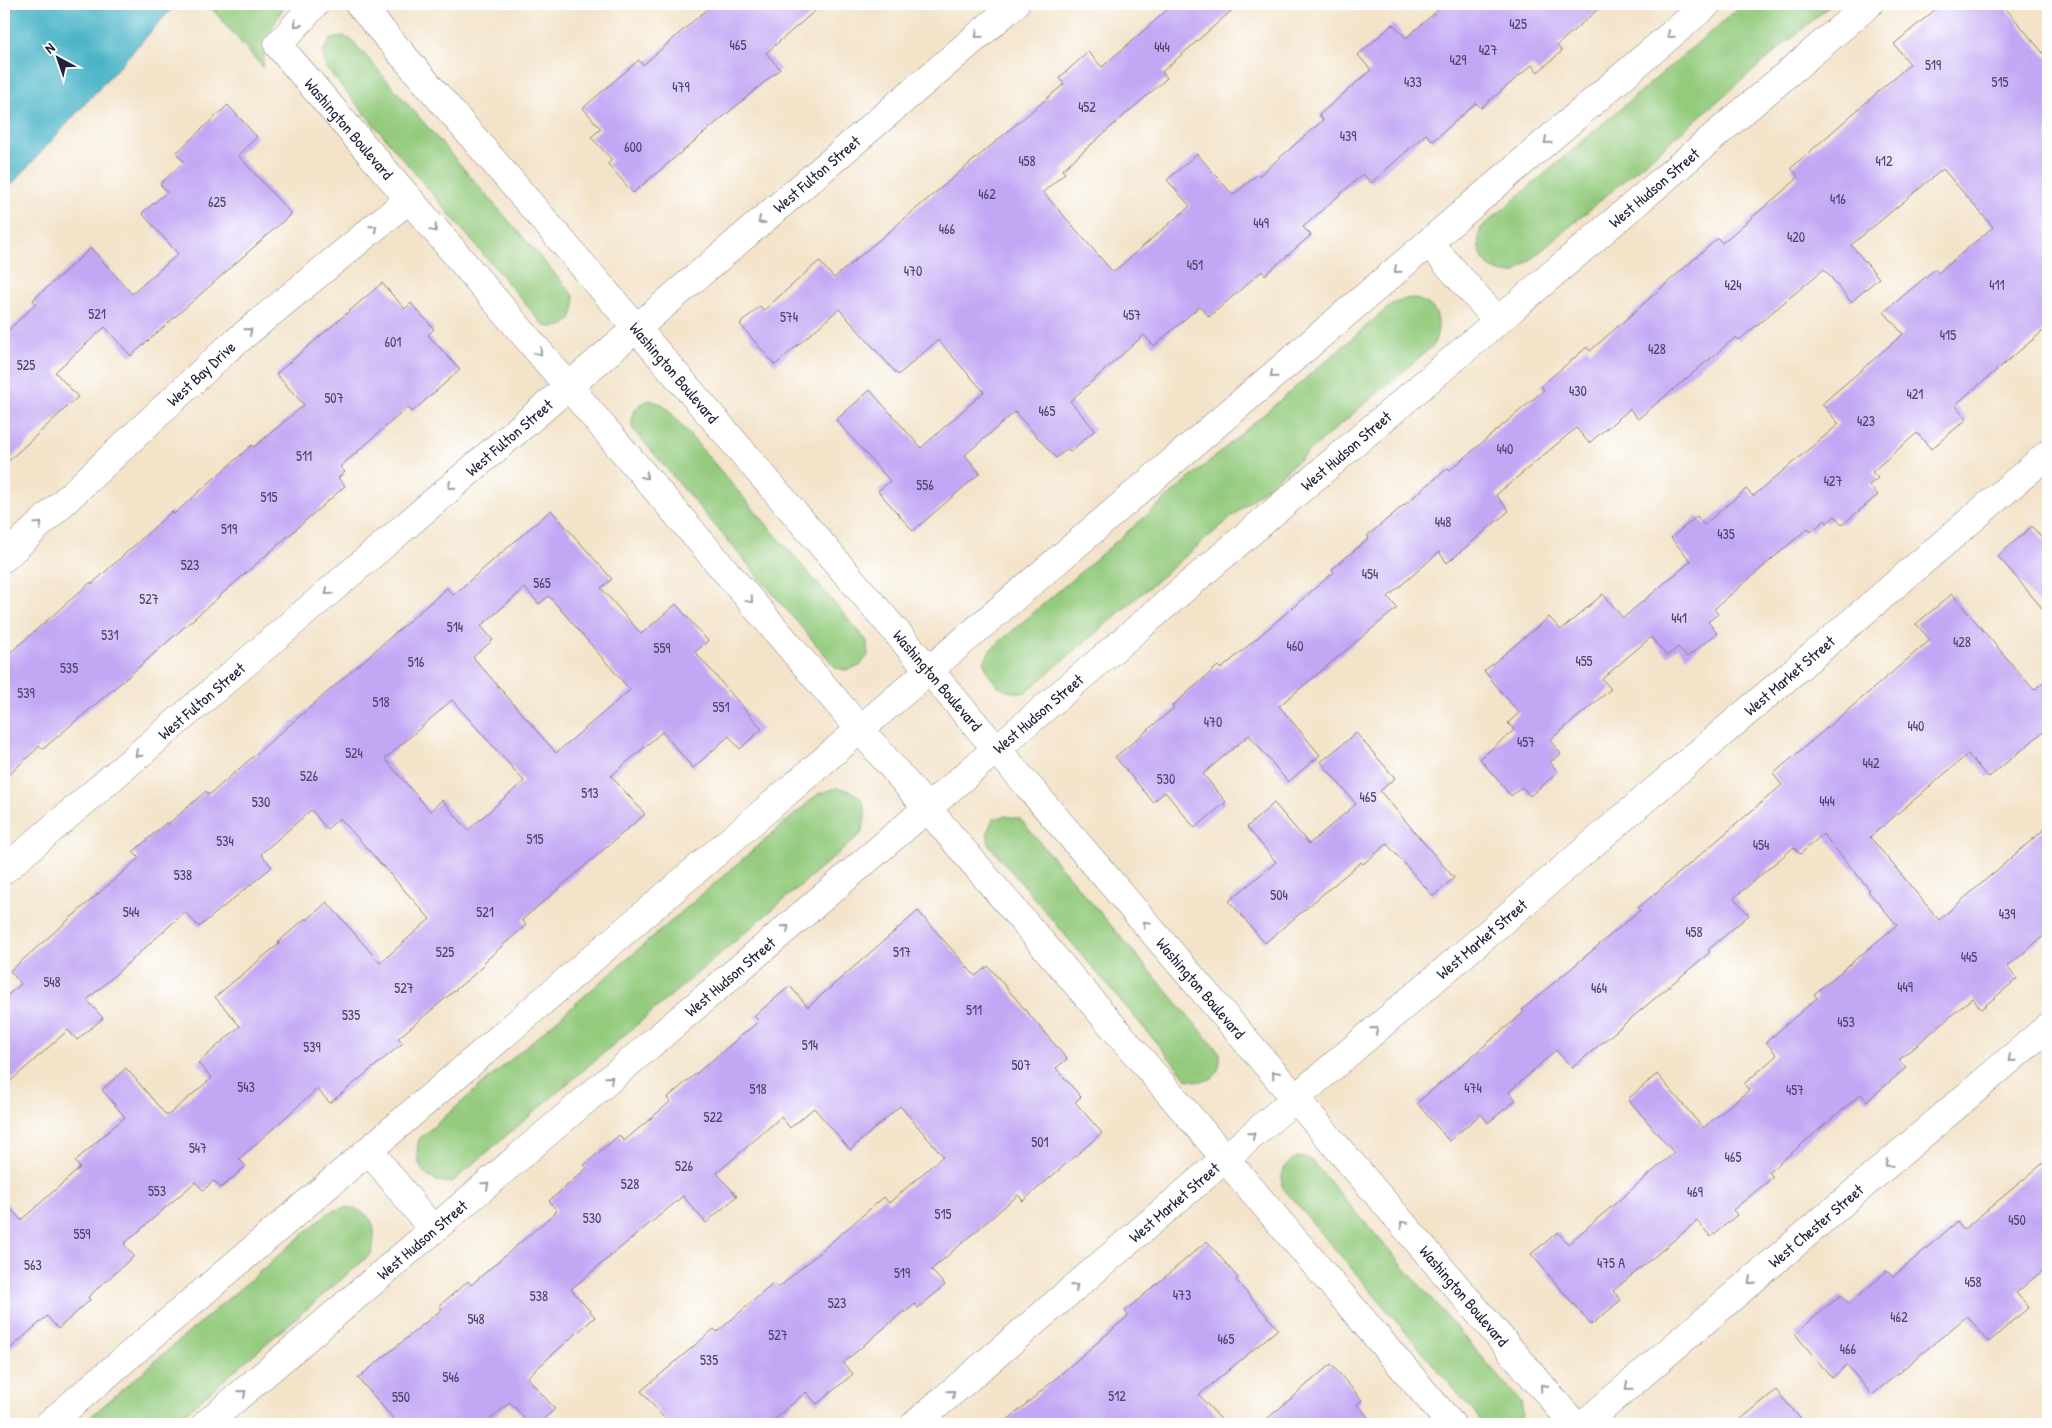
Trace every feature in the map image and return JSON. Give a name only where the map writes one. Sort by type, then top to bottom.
[{"type":"street","name":"Washington Boulevard","points":[[315,4],[278,45],[1451,1424]]},
{"type":"street","name":"Washington Boulevard","points":[[359,4],[1574,1424]]},
{"type":"street","name":"West Fulton Street","points":[[4,870],[1015,4]]},
{"type":"street","points":[[49,1424],[1707,4]]},
{"type":"street","name":"West Hudson Street","points":[[206,1424],[1869,4]]},
{"type":"street","name":"West Bay Drive","points":[[4,558],[227,349],[409,199]]},
{"type":"street","points":[[1429,242],[1498,321]]},
{"type":"street","name":"West Market Street","points":[[915,1424],[2048,454]]},
{"type":"street","name":"West Chester Street","points":[[1584,1424],[2048,1027]]},
{"type":"street","points":[[369,1150],[433,1230]]},
{"type":"green space","points":[[208,4],[286,4],[269,34],[263,68]]},
{"type":"green space","points":[[1743,4],[1832,4],[1515,273],[1497,271],[1490,267],[1481,254],[1479,246],[1481,228]]},
{"type":"green space","points":[[343,36],[353,41],[574,296],[574,311],[569,322],[559,326],[544,326],[326,68],[323,52],[330,40]]},
{"type":"green space","points":[[1409,298],[1426,303],[1436,313],[1438,327],[1434,345],[1026,692],[1004,690],[994,682],[984,662],[990,650],[1392,304]]},
{"type":"green space","points":[[650,400],[664,405],[867,641],[868,655],[860,666],[846,670],[836,668],[632,428],[635,410]]},
{"type":"green space","points":[[836,788],[853,793],[863,802],[865,816],[861,834],[452,1182],[434,1180],[423,1171],[417,1157],[419,1139],[818,794]]},
{"type":"green space","points":[[1006,816],[1020,819],[1220,1053],[1220,1062],[1216,1074],[1212,1078],[1202,1081],[1187,1079],[989,845],[987,832],[993,819]]},
{"type":"green space","points":[[1297,1157],[1310,1159],[1521,1402],[1523,1414],[1517,1424],[1484,1424],[1282,1187],[1284,1169]]},
{"type":"green space","points":[[345,1207],[363,1212],[372,1222],[374,1236],[371,1254],[172,1424],[82,1424],[328,1213]]},
{"type":"water","points":[[4,4],[176,4],[4,193]]},
{"type":"building","points":[[713,4],[823,4],[766,53],[780,69],[633,193],[608,164],[612,160],[591,137],[601,129],[583,108],[639,60],[643,65]]},
{"type":"building","points":[[1174,4],[1239,4],[1162,72],[1167,78],[1062,170],[1065,173],[1043,192],[1113,272],[1190,206],[1167,180],[1197,154],[1233,195],[1258,174],[1259,176],[1323,120],[1319,115],[1371,70],[1358,55],[1393,24],[1406,38],[1445,4],[1604,4],[1557,45],[1562,51],[1538,72],[1532,65],[1481,108],[1476,103],[1433,141],[1426,134],[1371,183],[1363,174],[1303,227],[1311,235],[1265,275],[1262,271],[1209,317],[1200,306],[1154,346],[1144,335],[1070,401],[1095,430],[1070,452],[1067,449],[1056,458],[1015,412],[965,455],[980,473],[913,531],[878,491],[890,481],[836,420],[870,390],[921,448],[984,392],[938,340],[898,375],[839,309],[775,365],[740,324],[760,306],[764,310],[819,261],[834,278],[1064,84],[1059,78],[1088,52],[1102,67]]},
{"type":"building","points":[[1942,4],[2002,4],[2048,59],[2048,327],[1955,405],[1967,419],[1931,449],[1917,433],[1872,472],[1878,478],[1869,485],[1878,495],[1842,525],[1835,516],[1827,523],[1825,520],[1811,532],[1808,528],[1714,609],[1718,614],[1708,622],[1717,633],[1687,657],[1678,647],[1667,656],[1651,637],[1602,679],[1611,689],[1550,740],[1561,754],[1550,762],[1558,772],[1530,796],[1522,787],[1511,796],[1480,759],[1514,730],[1508,723],[1519,713],[1484,671],[1549,617],[1561,630],[1603,594],[1623,618],[1691,561],[1671,538],[1697,516],[1704,525],[1746,489],[1753,496],[1839,424],[1822,404],[1903,334],[1884,312],[1935,269],[1938,273],[1993,227],[1943,169],[1851,245],[1879,278],[1851,302],[1824,269],[1739,340],[1736,337],[1638,419],[1630,409],[1589,443],[1576,428],[1496,495],[1509,511],[1447,563],[1439,552],[1388,597],[1397,608],[1279,706],[1320,755],[1288,782],[1249,735],[1203,774],[1226,802],[1195,828],[1165,792],[1153,802],[1115,757],[1174,708],[1172,706],[1218,666],[1221,669],[1334,572],[1332,569],[1369,538],[1367,536],[1448,468],[1450,470],[1544,390],[1541,386],[1587,347],[1590,351],[1718,238],[1722,243],[1796,180],[1798,176],[1791,168],[1910,64],[1894,44]]},
{"type":"building","points":[[228,105],[257,137],[238,155],[291,214],[131,356],[105,327],[55,372],[78,397],[4,465],[4,334],[36,304],[33,300],[91,248],[132,294],[178,254],[142,213],[167,192],[160,184],[184,162],[176,153]]},
{"type":"building","points":[[382,283],[405,309],[411,303],[434,329],[428,335],[460,370],[412,412],[408,407],[340,467],[345,472],[338,478],[345,486],[123,681],[43,749],[40,746],[4,779],[4,658],[91,582],[92,584],[172,511],[174,514],[252,445],[254,447],[304,405],[276,374]]},
{"type":"building","points":[[551,510],[612,579],[601,588],[641,634],[676,604],[708,641],[695,652],[762,729],[740,749],[729,736],[693,768],[662,732],[611,776],[645,814],[522,920],[526,925],[482,964],[484,966],[398,1038],[403,1043],[330,1103],[317,1089],[239,1159],[246,1166],[221,1188],[214,1181],[203,1190],[195,1182],[124,1244],[134,1256],[88,1297],[90,1300],[58,1329],[47,1316],[4,1354],[4,1201],[21,1220],[80,1168],[75,1161],[125,1117],[102,1090],[126,1068],[167,1116],[212,1078],[198,1063],[240,1026],[215,997],[327,902],[380,963],[430,919],[340,818],[327,829],[311,810],[261,854],[272,867],[199,927],[185,912],[87,1000],[103,1018],[77,1040],[68,1030],[4,1087],[4,998],[21,984],[10,971],[139,858],[133,852],[166,823],[167,825],[206,791],[209,795],[447,588],[453,595]],"holes":[[[525,588],[539,604],[549,596],[630,690],[556,753],[473,657],[493,640],[481,626]],[[452,700],[524,781],[468,830],[442,800],[430,811],[385,759]]]},
{"type":"building","points":[[2032,526],[2048,546],[2048,615],[1998,556]]},
{"type":"building","points":[[1952,594],[2034,690],[2048,678],[2048,728],[1988,778],[1968,754],[1870,837],[1939,920],[2048,826],[2048,932],[2007,967],[2017,979],[1981,1009],[1972,998],[1899,1060],[1906,1068],[1867,1101],[1861,1094],[1769,1172],[1773,1177],[1733,1210],[1737,1215],[1711,1237],[1697,1221],[1613,1291],[1621,1300],[1591,1325],[1531,1254],[1558,1232],[1568,1244],[1674,1153],[1628,1099],[1657,1074],[1703,1128],[1749,1090],[1744,1084],[1777,1055],[1766,1042],[1817,998],[1814,994],[1897,925],[1868,891],[1870,890],[1823,834],[1800,854],[1794,847],[1734,898],[1749,915],[1708,950],[1710,952],[1572,1068],[1556,1050],[1509,1092],[1516,1100],[1488,1123],[1481,1114],[1449,1141],[1417,1103],[1524,1012],[1522,1010],[1640,910],[1638,908],[1782,785],[1773,774],[1930,640],[1916,624]]},
{"type":"building","points":[[1356,733],[1395,778],[1380,791],[1454,878],[1433,896],[1387,844],[1363,864],[1361,862],[1265,943],[1229,901],[1276,862],[1247,827],[1274,803],[1309,844],[1356,804],[1321,762]]},
{"type":"building","points":[[918,911],[975,976],[988,966],[1067,1059],[1056,1068],[1081,1097],[1075,1102],[1102,1133],[1023,1201],[1018,1195],[931,1270],[945,1285],[918,1308],[915,1304],[905,1313],[904,1311],[843,1363],[853,1374],[817,1404],[806,1392],[769,1424],[669,1424],[641,1391],[714,1329],[717,1332],[774,1283],[778,1288],[884,1197],[889,1203],[943,1156],[900,1106],[850,1150],[814,1108],[790,1128],[781,1117],[717,1173],[737,1196],[706,1223],[683,1196],[571,1289],[595,1317],[527,1377],[555,1409],[538,1424],[529,1424],[510,1402],[485,1424],[398,1424],[358,1378],[442,1309],[439,1306],[468,1281],[471,1285],[557,1211],[549,1201],[587,1168],[584,1165],[619,1135],[624,1141],[670,1102],[667,1098],[759,1021],[754,1016],[790,986],[808,1007]]},
{"type":"building","points":[[2048,1159],[2048,1266],[2016,1293],[2029,1307],[1989,1342],[1967,1316],[1872,1395],[1847,1365],[1832,1378],[1795,1334],[1841,1295],[1849,1304],[1887,1271],[1893,1277],[1957,1222],[1963,1230]]},
{"type":"building","points":[[1207,1241],[1238,1278],[1236,1280],[1278,1329],[1199,1395],[1225,1424],[1003,1424],[1128,1316],[1125,1311]]},
{"type":"building","points":[[1331,1364],[1362,1400],[1357,1404],[1374,1424],[1261,1424]]},
{"type":"building","points":[[1776,1390],[1805,1424],[1735,1424]]}]
